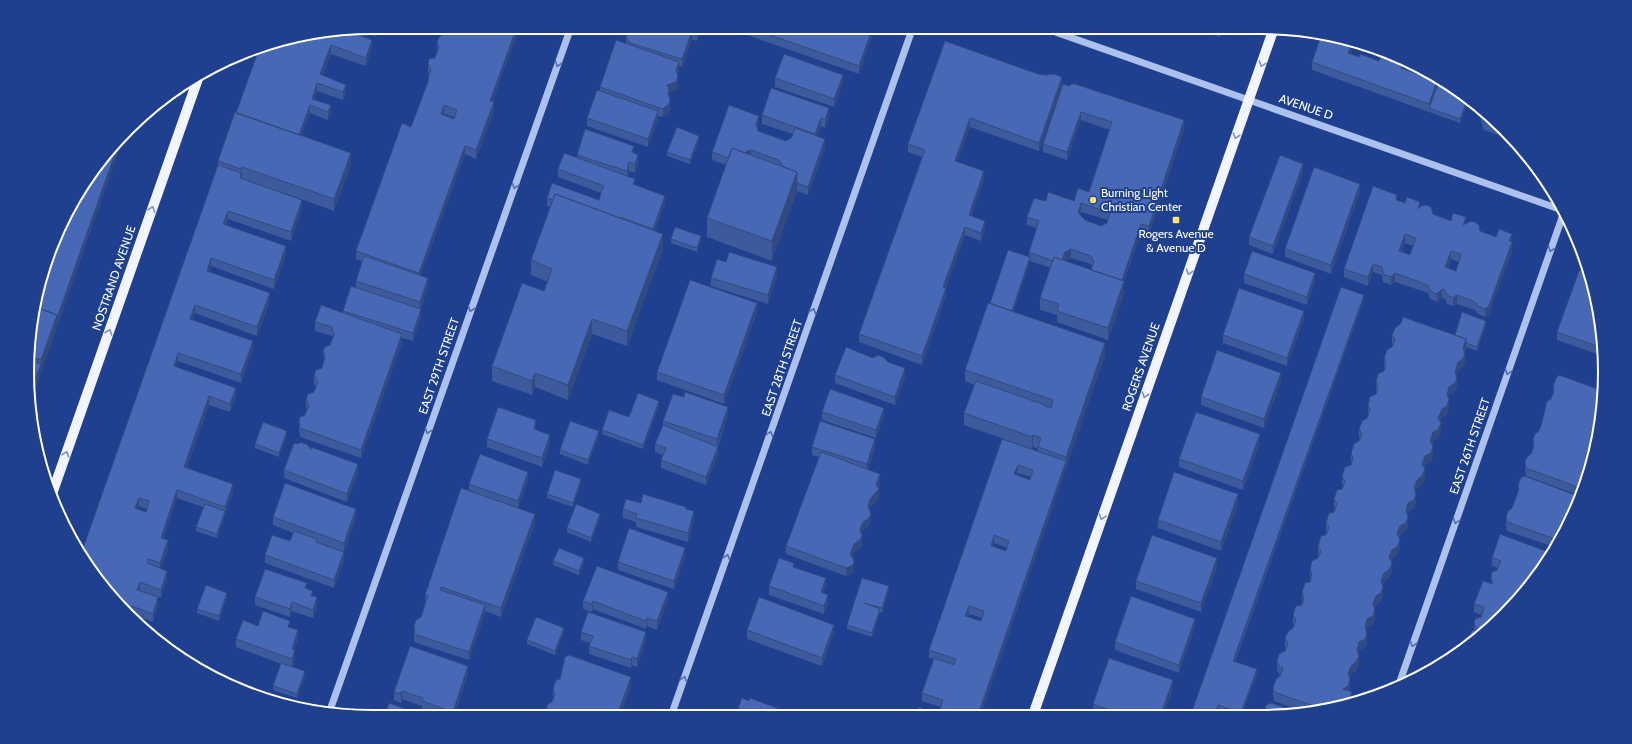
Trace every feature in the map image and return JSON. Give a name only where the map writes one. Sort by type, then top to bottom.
[{"type":"main road","name":"ROGERS AVENUE","points":[[1035,710],[1272,35]]},
{"type":"main road","name":"NOSTRAND AVENUE","points":[[54,487],[196,83]]},
{"type":"street","name":"EAST 29TH STREET","points":[[330,707],[569,34]]},
{"type":"street","name":"EAST 28TH STREET","points":[[673,710],[911,34]]},
{"type":"street","name":"AVENUE D","points":[[1062,34],[1555,208]]},
{"type":"street","name":"EAST 26TH STREET","points":[[1401,679],[1561,220]]},
{"type":"building","points":[[442,34],[514,34],[490,101],[494,102],[476,150],[465,146],[419,273],[356,251],[402,123],[411,127],[429,79],[431,70],[428,64],[429,59],[435,58],[439,47],[437,43],[439,37]],"holes":[[[444,105],[457,110],[454,119],[441,114]]]},
{"type":"building","points":[[627,34],[691,34],[682,59],[630,43],[626,38]]},
{"type":"building","points":[[767,34],[870,34],[859,66]]},
{"type":"building","points":[[357,35],[372,40],[366,58],[331,45],[320,74],[346,85],[343,92],[317,83],[312,99],[331,105],[328,112],[310,105],[299,135],[236,113],[257,54],[306,40],[328,37]]},
{"type":"building","points":[[1320,39],[1326,40],[1350,47],[1348,53],[1359,57],[1360,54],[1379,61],[1381,57],[1402,66],[1401,68],[1418,74],[1436,83],[1429,104],[1312,62]]},
{"type":"building","points":[[616,40],[679,62],[676,70],[678,77],[676,82],[667,85],[669,89],[669,104],[663,109],[600,87]]},
{"type":"building","points":[[945,41],[1038,74],[1054,74],[1062,77],[1039,143],[970,118],[955,161],[984,171],[969,215],[985,221],[981,233],[965,227],[943,287],[946,288],[922,356],[859,334],[925,150],[908,144]]},
{"type":"building","points":[[784,54],[843,75],[834,99],[775,78]]},
{"type":"building","points":[[1063,84],[1070,86],[1071,84],[1075,84],[1184,120],[1149,226],[1141,224],[1122,280],[1091,270],[1094,262],[1091,256],[1071,249],[1065,252],[1062,260],[1054,257],[1053,261],[1029,252],[1039,221],[1027,217],[1034,198],[1046,201],[1048,192],[1074,201],[1078,188],[1089,192],[1112,122],[1081,112],[1067,152],[1043,144]],"holes":[[[1081,203],[1110,213],[1107,223],[1101,226],[1085,220],[1078,213]]]},
{"type":"building","points":[[1438,85],[1466,104],[1460,119],[1429,108]]},
{"type":"building","points":[[771,88],[829,108],[825,120],[821,118],[815,134],[762,115]]},
{"type":"building","points":[[597,90],[658,111],[648,139],[587,118]]},
{"type":"building","points":[[729,105],[759,116],[756,124],[758,131],[786,141],[792,137],[795,128],[825,139],[808,187],[797,183],[797,172],[782,166],[779,160],[751,150],[745,153],[732,148],[729,158],[712,152]]},
{"type":"building","points":[[235,112],[351,153],[334,199],[242,167],[241,169],[218,161]]},
{"type":"building","points":[[677,127],[699,136],[690,160],[667,152]]},
{"type":"building","points":[[585,129],[634,146],[632,152],[638,155],[635,164],[629,162],[627,171],[577,155]]},
{"type":"building","points":[[732,148],[797,172],[772,241],[707,218]]},
{"type":"building","points":[[116,152],[57,318],[57,315],[40,308],[52,263],[79,203],[91,184]]},
{"type":"building","points":[[564,153],[635,179],[633,184],[665,196],[653,229],[555,194],[553,200],[547,198],[552,183],[599,200],[604,186],[558,169]]},
{"type":"building","points":[[1280,155],[1303,164],[1273,246],[1249,237]]},
{"type":"building","points":[[218,165],[241,173],[240,178],[302,200],[291,232],[228,211],[223,224],[286,246],[274,280],[211,258],[207,271],[270,293],[257,327],[195,305],[190,319],[253,341],[241,374],[178,353],[174,366],[236,388],[230,404],[209,396],[184,467],[233,484],[225,507],[177,490],[161,538],[168,540],[160,563],[148,559],[147,563],[167,571],[161,590],[140,582],[137,590],[158,597],[153,614],[132,606],[131,609],[118,595],[104,578],[83,548]],"holes":[[[139,498],[149,501],[146,512],[135,508]]]},
{"type":"building","points":[[1314,167],[1360,184],[1331,265],[1285,249]]},
{"type":"building","points":[[1373,186],[1397,195],[1396,200],[1405,203],[1407,197],[1420,202],[1418,209],[1421,206],[1427,205],[1431,207],[1433,214],[1451,221],[1453,213],[1466,217],[1463,225],[1471,221],[1475,222],[1479,225],[1480,231],[1496,237],[1499,229],[1512,234],[1509,241],[1512,242],[1489,306],[1485,309],[1478,306],[1475,302],[1457,295],[1453,298],[1447,295],[1445,290],[1442,289],[1437,294],[1430,291],[1428,285],[1395,273],[1391,277],[1383,274],[1382,267],[1373,264],[1368,277],[1344,269]],"holes":[[[1405,234],[1416,238],[1410,255],[1399,251]],[[1451,251],[1461,254],[1456,271],[1445,267]]]},
{"type":"building","points":[[555,194],[663,234],[627,331],[592,319],[568,385],[535,373],[532,381],[492,366],[522,283],[544,291],[552,269],[531,260]]},
{"type":"building","points":[[675,227],[701,236],[697,248],[671,239]]},
{"type":"building","points":[[1008,250],[1030,257],[1012,311],[990,303]]},
{"type":"building","points":[[1252,251],[1315,273],[1307,297],[1244,274]]},
{"type":"building","points":[[729,252],[777,267],[768,295],[711,278],[717,259],[726,262]]},
{"type":"building","points":[[364,256],[428,278],[420,302],[356,281]]},
{"type":"building","points":[[1054,257],[1124,281],[1108,328],[1057,311],[1059,304],[1040,298]]},
{"type":"building","points":[[1582,270],[1592,306],[1597,346],[1557,332],[1579,271]]},
{"type":"building","points":[[690,280],[757,303],[724,395],[657,372]]},
{"type":"building","points":[[351,286],[421,309],[413,333],[343,311]]},
{"type":"building","points":[[1341,287],[1364,295],[1233,661],[1257,669],[1242,710],[1232,710],[1218,705],[1216,710],[1192,710]]},
{"type":"building","points":[[1239,288],[1304,311],[1287,358],[1223,335]]},
{"type":"building","points":[[988,303],[1105,343],[1066,457],[1038,447],[1041,438],[1033,435],[1032,437],[964,413],[976,381],[1051,408],[1053,400],[965,370]]},
{"type":"building","points":[[321,305],[402,334],[361,450],[300,428],[300,417],[305,415],[309,405],[306,399],[308,394],[314,392],[318,382],[314,375],[316,370],[322,368],[325,357],[323,351],[325,347],[330,345],[334,335],[332,327],[315,322]]},
{"type":"building","points":[[40,308],[57,315],[41,360],[35,358]]},
{"type":"building","points":[[1462,312],[1486,321],[1477,347],[1466,343],[1466,339],[1455,335]]},
{"type":"building","points":[[1403,317],[1466,339],[1463,348],[1465,353],[1463,359],[1458,362],[1455,372],[1457,378],[1455,383],[1449,387],[1447,395],[1449,399],[1447,406],[1442,409],[1438,418],[1441,423],[1438,430],[1433,432],[1430,441],[1433,446],[1431,453],[1425,456],[1422,464],[1425,469],[1422,476],[1417,480],[1414,488],[1416,494],[1414,500],[1408,503],[1406,511],[1408,517],[1406,523],[1400,526],[1397,534],[1400,540],[1397,547],[1392,550],[1389,557],[1392,563],[1389,570],[1384,573],[1381,581],[1383,587],[1381,593],[1376,596],[1373,604],[1375,610],[1373,616],[1367,619],[1365,627],[1367,633],[1365,639],[1359,642],[1357,650],[1359,656],[1356,662],[1351,666],[1348,674],[1350,679],[1348,686],[1343,689],[1352,692],[1350,697],[1326,704],[1313,706],[1274,692],[1273,687],[1276,679],[1280,676],[1283,668],[1280,667],[1277,662],[1279,654],[1285,651],[1288,644],[1285,638],[1288,632],[1293,628],[1296,620],[1293,615],[1296,606],[1302,605],[1304,597],[1302,592],[1305,583],[1310,582],[1312,574],[1310,569],[1312,561],[1318,558],[1321,551],[1318,546],[1321,536],[1326,535],[1329,527],[1326,523],[1329,513],[1334,512],[1337,504],[1334,499],[1337,490],[1342,489],[1345,481],[1342,476],[1345,467],[1351,465],[1353,458],[1351,453],[1354,444],[1359,441],[1362,434],[1359,429],[1362,421],[1367,418],[1370,410],[1368,405],[1370,397],[1376,394],[1378,387],[1376,382],[1378,374],[1384,371],[1386,365],[1384,358],[1387,350],[1392,347],[1395,340],[1392,335],[1395,328],[1401,323]]},
{"type":"building","points":[[846,347],[873,358],[878,355],[883,357],[888,362],[905,368],[895,397],[835,375]]},
{"type":"building","points":[[1217,350],[1281,373],[1264,419],[1201,397]]},
{"type":"building","points":[[34,361],[41,364],[34,382]]},
{"type":"building","points":[[1559,375],[1597,389],[1592,438],[1578,487],[1526,468],[1525,462],[1527,457],[1531,454],[1534,445],[1533,440],[1535,434],[1539,431],[1547,401],[1551,399],[1554,391],[1553,386]]},
{"type":"building","points":[[830,389],[884,408],[876,430],[822,412]]},
{"type":"building","points":[[685,392],[728,407],[717,439],[663,421],[673,394],[684,397]]},
{"type":"building","points":[[638,393],[659,401],[643,445],[602,430],[609,410],[629,417]]},
{"type":"building","points":[[498,407],[536,420],[534,429],[550,435],[542,458],[487,439]]},
{"type":"building","points":[[1196,412],[1260,434],[1243,481],[1179,459]]},
{"type":"building","points":[[570,421],[599,431],[588,460],[560,450]]},
{"type":"building","points":[[820,421],[875,439],[867,464],[812,447]]},
{"type":"building","points":[[263,422],[287,431],[279,453],[255,444]]},
{"type":"building","points":[[663,425],[718,447],[706,477],[661,460],[666,448],[655,444]]},
{"type":"building","points":[[1002,439],[1066,461],[980,710],[939,710],[943,700],[922,693],[934,658],[954,665],[956,659],[929,650]],"holes":[[[1018,465],[1033,470],[1030,480],[1014,474]],[[994,535],[1009,541],[1006,551],[991,546]],[[969,606],[984,611],[981,621],[965,616]]]},
{"type":"building","points":[[301,442],[308,445],[311,450],[311,447],[358,464],[347,494],[284,470],[294,443],[298,444]]},
{"type":"building","points":[[821,452],[880,474],[876,485],[879,489],[870,499],[868,507],[871,514],[869,518],[863,522],[860,530],[862,536],[860,540],[854,544],[850,554],[854,560],[853,565],[846,568],[786,546]]},
{"type":"building","points":[[480,454],[528,472],[518,501],[469,484]]},
{"type":"building","points":[[555,470],[581,479],[573,503],[547,494]]},
{"type":"building","points":[[1174,472],[1238,494],[1221,542],[1158,520]]},
{"type":"building","points":[[1524,476],[1575,495],[1554,539],[1507,522],[1506,517],[1508,511],[1512,508],[1519,489],[1518,486],[1520,479]]},
{"type":"building","points":[[285,483],[356,509],[344,543],[273,517]]},
{"type":"building","points":[[461,488],[535,514],[501,608],[441,587],[440,590],[485,605],[469,652],[414,634],[414,626],[416,620],[421,617],[428,596],[425,595]]},
{"type":"building","points":[[643,494],[686,507],[686,509],[694,511],[688,533],[636,518],[637,514],[623,509],[626,499],[641,503]]},
{"type":"building","points":[[205,504],[225,511],[217,534],[196,527]]},
{"type":"building","points":[[576,504],[600,514],[591,538],[567,528]]},
{"type":"building","points":[[629,528],[685,548],[674,581],[618,562]]},
{"type":"building","points":[[294,531],[317,539],[316,542],[344,552],[334,580],[265,555],[272,535],[290,541]]},
{"type":"building","points":[[1500,534],[1546,551],[1514,595],[1499,611],[1469,637],[1472,630],[1476,631],[1477,628],[1474,624],[1475,619],[1481,617],[1484,607],[1474,604],[1483,581],[1493,584],[1491,577],[1492,572],[1497,570],[1501,561],[1492,558]]},
{"type":"building","points":[[1152,535],[1217,558],[1201,603],[1136,581]]},
{"type":"building","points":[[559,548],[584,558],[579,571],[553,561]]},
{"type":"building","points":[[779,558],[794,563],[793,567],[826,578],[821,592],[828,595],[824,606],[769,586]]},
{"type":"building","points":[[597,566],[668,592],[657,621],[647,618],[646,621],[593,601],[592,604],[583,601]]},
{"type":"building","points":[[265,569],[307,583],[305,588],[313,591],[311,596],[317,597],[313,610],[292,602],[290,609],[255,597]]},
{"type":"building","points":[[862,578],[889,586],[882,608],[864,603],[880,609],[872,633],[847,625]]},
{"type":"building","points":[[206,585],[227,593],[219,616],[197,609]]},
{"type":"building","points":[[1131,596],[1195,619],[1179,665],[1115,642]]},
{"type":"building","points":[[759,597],[834,625],[822,658],[747,630]]},
{"type":"building","points":[[263,611],[290,621],[288,627],[298,630],[292,649],[295,650],[292,659],[236,639],[243,620],[258,626]]},
{"type":"building","points":[[588,612],[646,632],[637,659],[632,657],[631,660],[589,646],[593,636],[581,632]]},
{"type":"building","points":[[536,617],[564,628],[555,651],[527,640]]},
{"type":"building","points":[[410,646],[468,666],[454,710],[447,710],[422,701],[423,698],[402,691],[401,694],[394,692]]},
{"type":"building","points":[[569,655],[631,677],[619,710],[545,710],[548,704],[552,702],[555,694],[553,689],[556,680],[560,679],[565,657]]},
{"type":"building","points":[[1109,658],[1173,680],[1162,710],[1109,710],[1093,704]]},
{"type":"building","points":[[281,663],[305,671],[297,694],[273,686]]},
{"type":"building","points":[[268,692],[292,700],[285,698],[268,693]]},
{"type":"building","points":[[742,698],[749,701],[750,698],[782,710],[737,710]]},
{"type":"building","points":[[389,703],[408,710],[386,710]]},
{"type":"building","points":[[1271,703],[1288,708],[1265,710],[1266,705]]},
{"type":"building","points":[[919,707],[927,710],[918,710]]},
{"type":"place","name":"Burning Light Christian Center","points":[[1093,200]]},
{"type":"place","name":"Rogers Avenue & Avenue D","points":[[1176,220]]}]
